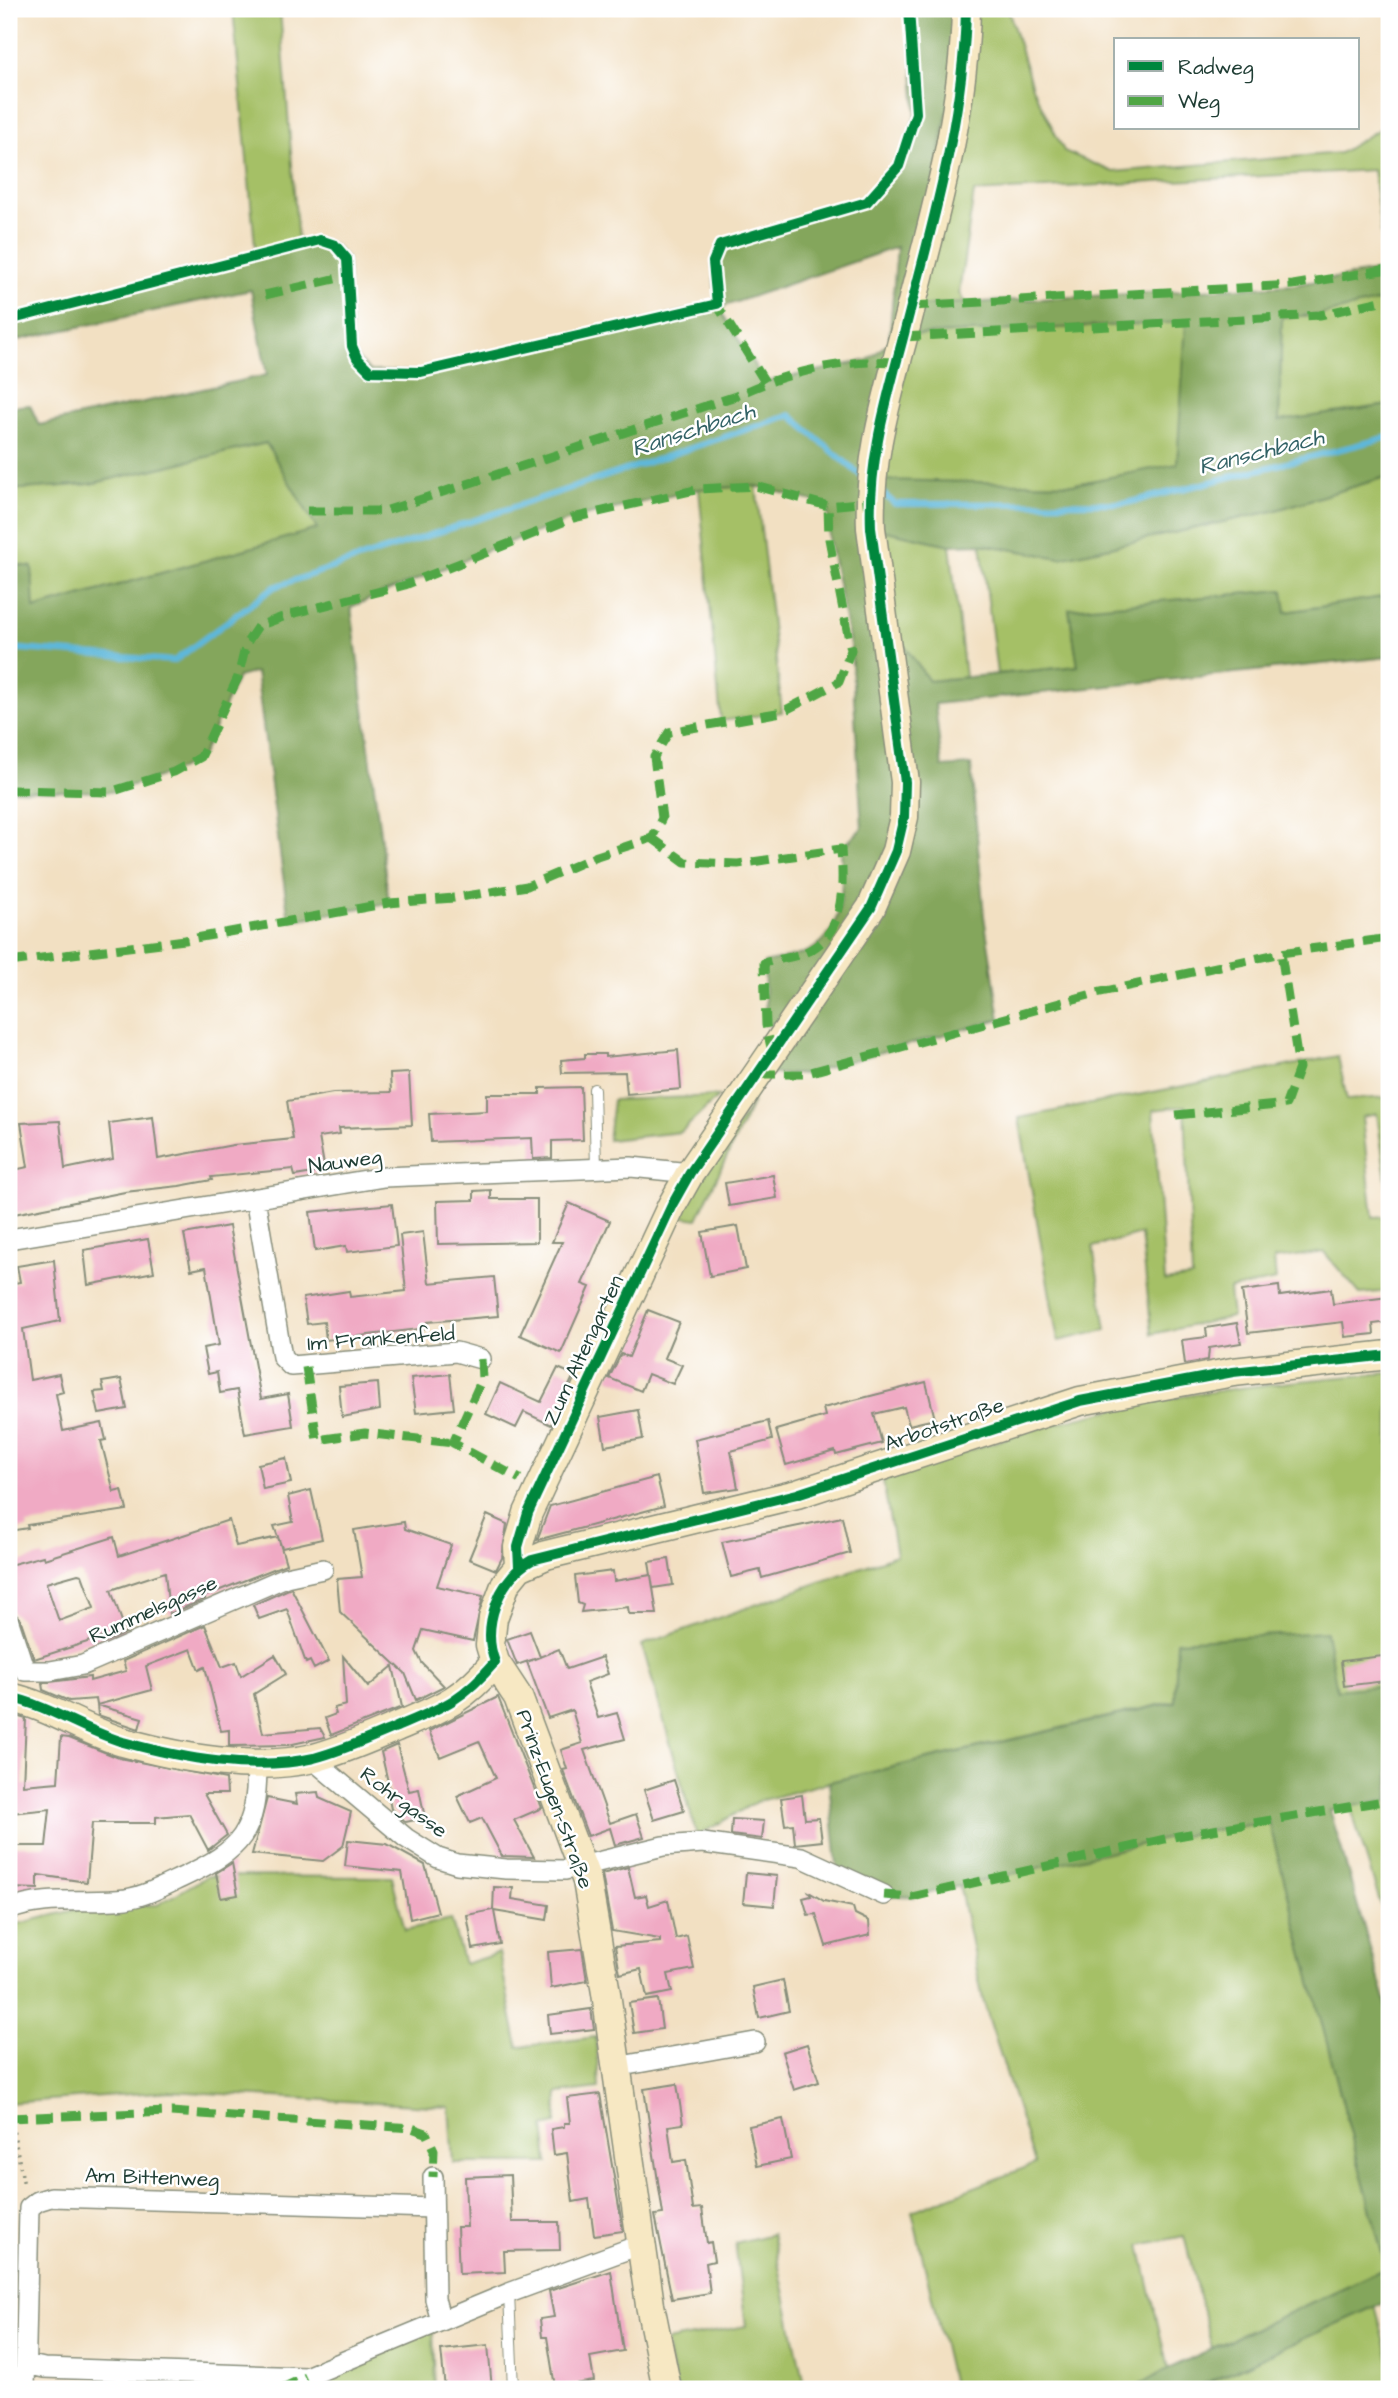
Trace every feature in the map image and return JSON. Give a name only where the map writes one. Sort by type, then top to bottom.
[{"type":"street","name":"Zum Altengarten","points":[[495,1662],[490,1645],[493,1618],[506,1583],[519,1567],[518,1547],[528,1513],[666,1217],[690,1173],[871,908],[887,877],[904,817],[905,782],[871,528],[871,482],[881,418],[952,135],[963,64],[967,9]]},
{"type":"street","name":"Nauweg","points":[[9,1239],[384,1177],[655,1167],[690,1173]]},
{"type":"street","name":"Im Frankenfeld","points":[[255,1198],[282,1357],[290,1366],[456,1352],[481,1359]]},
{"type":"street","name":"Arbotstraße","points":[[519,1567],[545,1555],[797,1494],[1080,1401],[1234,1373],[1389,1354]]},
{"type":"street","name":"Rummelsgasse","points":[[24,1671],[50,1671],[83,1665],[286,1577],[323,1569]]},
{"type":"street","points":[[9,1622],[24,1671],[9,1695],[125,1742],[204,1759],[257,1763],[311,1758],[368,1739],[459,1699],[495,1662]]},
{"type":"street","name":"Prinz-Eugen-Straße","points":[[495,1662],[518,1697],[583,1866],[596,1924],[642,2244],[667,2389]]},
{"type":"street","name":"Rohrgasse","points":[[311,1758],[406,1838],[438,1858],[457,1864],[506,1869],[565,1870],[663,1846],[703,1843],[802,1857],[884,1895]]},
{"type":"street","points":[[9,1910],[51,1900],[127,1899],[158,1889],[216,1860],[237,1846],[245,1832],[255,1793],[257,1763]]},
{"type":"street","points":[[616,2067],[755,2042]]},
{"type":"street","points":[[433,2177],[435,2299],[441,2320]]},
{"type":"street","name":"Am Bittenweg","points":[[29,2208],[38,2201],[51,2197],[433,2208]]},
{"type":"street","points":[[25,2389],[29,2208]]},
{"type":"street","points":[[26,2364],[44,2368],[306,2377],[509,2293],[642,2244]]},
{"type":"lane","points":[[594,1089],[596,1168]]},
{"type":"lane","points":[[509,2293],[513,2389]]},
{"type":"path","points":[[11,2118],[29,2208]]},
{"type":"green space","points":[[233,9],[280,9],[298,244],[256,256]]},
{"type":"green space","points":[[909,9],[966,9],[911,306],[1293,285],[1389,269],[1389,299],[1320,315],[1282,317],[1279,421],[1389,405],[1389,476],[1273,511],[1060,558],[981,544],[950,545],[882,530],[894,631],[929,681],[1078,666],[1069,609],[1283,590],[1286,612],[1389,596],[1389,657],[935,704],[942,767],[971,765],[984,916],[1000,1019],[804,1074],[766,1074],[793,1020],[766,1025],[764,963],[807,952],[831,930],[837,917],[842,890],[841,849],[862,828],[851,650],[829,539],[828,505],[756,486],[699,489],[576,518],[490,549],[351,607],[389,903],[289,921],[256,672],[238,677],[201,757],[174,772],[110,792],[9,790],[9,564],[32,567],[34,609],[317,529],[266,443],[90,484],[9,490],[9,407],[30,405],[39,425],[267,375],[251,290],[9,342],[9,320],[320,240],[335,245],[347,259],[352,346],[357,358],[370,371],[421,372],[716,304],[713,262],[720,245],[866,202],[899,166],[916,113]],"holes":[[[897,247],[889,342],[868,360],[765,382],[719,308]],[[1186,322],[1177,464],[1075,484],[880,480],[912,335]]]},
{"type":"green space","points":[[966,9],[1008,9],[1032,87],[1064,151],[1113,172],[1340,153],[1389,123],[1389,269],[1386,270],[1373,170],[974,192],[959,293],[965,303],[911,306]]},
{"type":"green space","points":[[1389,299],[1389,405],[1279,422],[1282,317],[1320,315]]},
{"type":"green space","points":[[1187,322],[1177,465],[1075,484],[879,481],[912,335]]},
{"type":"green space","points":[[267,443],[318,529],[33,609],[32,567],[9,564],[9,490],[90,484]]},
{"type":"green space","points":[[1389,476],[1389,596],[1286,612],[1282,590],[1069,610],[1078,666],[997,674],[981,544],[1060,558],[1273,511]]},
{"type":"green space","points":[[756,486],[782,712],[721,721],[699,489]]},
{"type":"green space","points":[[882,530],[950,545],[965,677],[929,681],[894,631]]},
{"type":"green space","points":[[1338,1056],[1347,1100],[1389,1097],[1389,1201],[1377,1114],[1362,1117],[1373,1217],[1389,1216],[1389,1291],[1360,1294],[1324,1252],[1274,1259],[1276,1280],[1229,1290],[1232,1317],[1152,1334],[1141,1234],[1093,1247],[1106,1330],[1058,1341],[1019,1118]],"holes":[[[1185,1106],[1192,1277],[1165,1281],[1153,1110]]]},
{"type":"green space","points":[[719,1096],[681,1132],[608,1140],[613,1100]]},
{"type":"green space","points":[[753,1102],[697,1219],[677,1216]]},
{"type":"green space","points":[[1389,1373],[1389,1685],[1337,1690],[1177,1642],[1175,1701],[829,1782],[756,1802],[697,1836],[642,1645],[896,1555],[883,1481],[1032,1430],[1137,1405],[1262,1385]]},
{"type":"green space","points":[[1326,1632],[1337,1690],[1389,1685],[1389,1800],[1330,1810],[1389,2014],[1389,2300],[1193,2389],[1133,2389],[1168,2369],[1386,2268],[1269,1822],[1178,1836],[912,1897],[884,1895],[838,1875],[829,1782],[1175,1702],[1177,1641]]},
{"type":"green space","points":[[1389,1800],[1389,1931],[1350,1806]]},
{"type":"green space","points":[[1269,1821],[1386,2268],[1212,2348],[1184,2236],[1140,2245],[1168,2369],[1133,2389],[953,2389],[912,2211],[1035,2164],[983,2000],[959,1884],[1178,1836]]},
{"type":"green space","points":[[208,1876],[392,1877],[405,1930],[451,1919],[464,1964],[499,1953],[518,2047],[596,2037],[599,2088],[558,2093],[556,2124],[544,2127],[548,2163],[453,2163],[449,2107],[171,2091],[9,2103],[9,1926],[95,1905],[157,1905]]},
{"type":"green space","points":[[772,2234],[805,2389],[676,2389],[666,2341],[746,2326],[735,2243]]},
{"type":"green space","points":[[1375,2305],[1389,2358],[1389,2389],[1199,2387]]},
{"type":"green space","points":[[433,2329],[435,2389],[330,2389],[330,2372]]},
{"type":"building","points":[[678,1050],[681,1089],[627,1094],[625,1072],[562,1073],[561,1060],[585,1058],[585,1054],[605,1054],[605,1057]]},
{"type":"building","points":[[409,1073],[412,1125],[339,1128],[340,1134],[319,1137],[325,1171],[295,1176],[293,1169],[211,1177],[212,1180],[125,1192],[9,1215],[9,1171],[28,1167],[21,1123],[60,1121],[65,1169],[113,1159],[109,1123],[153,1117],[158,1159],[233,1145],[293,1139],[287,1101],[333,1093],[391,1092],[390,1074]]},
{"type":"building","points":[[581,1087],[583,1140],[552,1141],[552,1158],[533,1159],[532,1138],[431,1142],[429,1114],[487,1111],[487,1094],[540,1094],[540,1088]]},
{"type":"building","points":[[773,1175],[777,1198],[729,1206],[725,1183]]},
{"type":"building","points":[[491,1190],[491,1199],[537,1199],[537,1242],[438,1244],[437,1201],[474,1200],[474,1191]]},
{"type":"building","points":[[569,1203],[610,1221],[582,1284],[590,1287],[561,1353],[520,1335],[562,1242],[552,1242]]},
{"type":"building","points":[[392,1204],[397,1246],[347,1252],[346,1246],[315,1251],[310,1212]]},
{"type":"building","points":[[229,1226],[261,1399],[288,1394],[293,1426],[245,1434],[237,1390],[220,1393],[217,1372],[208,1374],[203,1348],[219,1345],[206,1267],[191,1270],[184,1234]]},
{"type":"building","points":[[738,1226],[746,1269],[710,1276],[702,1232]]},
{"type":"building","points":[[423,1232],[429,1283],[494,1277],[498,1316],[427,1322],[428,1328],[326,1340],[324,1322],[307,1324],[303,1298],[349,1291],[350,1297],[406,1291],[400,1235]]},
{"type":"building","points":[[148,1239],[154,1272],[88,1285],[84,1250]]},
{"type":"building","points":[[54,1260],[60,1321],[23,1329],[30,1380],[59,1374],[63,1392],[56,1394],[63,1431],[102,1423],[106,1440],[101,1441],[114,1492],[122,1490],[127,1510],[27,1525],[28,1528],[9,1531],[9,1284],[20,1282],[17,1266]]},
{"type":"building","points":[[1279,1286],[1280,1296],[1331,1289],[1333,1304],[1389,1297],[1389,1322],[1373,1324],[1374,1334],[1345,1337],[1343,1322],[1248,1333],[1242,1291]]},
{"type":"building","points":[[648,1310],[679,1322],[664,1358],[682,1365],[673,1384],[648,1374],[641,1391],[609,1378],[621,1354],[629,1357]]},
{"type":"building","points":[[1237,1323],[1241,1343],[1209,1348],[1208,1360],[1185,1364],[1182,1340],[1207,1337],[1206,1328]]},
{"type":"building","points":[[558,1368],[574,1375],[551,1425],[524,1412],[516,1428],[486,1414],[500,1383],[541,1402]]},
{"type":"building","points":[[450,1374],[454,1409],[416,1413],[411,1378]]},
{"type":"building","points":[[121,1379],[127,1409],[99,1414],[94,1392],[104,1391],[102,1382]]},
{"type":"building","points":[[926,1382],[935,1419],[909,1425],[904,1407],[874,1414],[882,1443],[836,1455],[835,1451],[786,1465],[776,1430],[825,1416],[823,1408]]},
{"type":"building","points":[[378,1383],[380,1410],[342,1417],[339,1386]]},
{"type":"building","points":[[638,1410],[643,1439],[605,1446],[600,1417]]},
{"type":"building","points":[[768,1421],[772,1440],[731,1451],[738,1488],[704,1493],[695,1439]]},
{"type":"building","points":[[286,1458],[291,1483],[263,1489],[258,1464]]},
{"type":"building","points":[[657,1477],[664,1506],[537,1540],[550,1506]]},
{"type":"building","points":[[311,1490],[322,1539],[282,1548],[274,1526],[293,1522],[288,1496]]},
{"type":"building","points":[[487,1515],[507,1524],[502,1558],[496,1570],[469,1559]]},
{"type":"building","points":[[842,1517],[850,1553],[762,1578],[760,1570],[731,1577],[722,1542]]},
{"type":"building","points":[[229,1520],[236,1546],[278,1537],[286,1564],[205,1596],[205,1599],[169,1614],[165,1572],[111,1590],[126,1633],[105,1642],[103,1637],[34,1659],[20,1618],[9,1610],[9,1565],[43,1556],[44,1559],[114,1537],[119,1556]],"holes":[[[82,1575],[94,1608],[59,1621],[46,1583]]]},
{"type":"building","points":[[404,1522],[405,1529],[451,1545],[437,1586],[483,1596],[473,1641],[423,1630],[416,1651],[422,1663],[444,1686],[416,1700],[405,1673],[340,1612],[337,1579],[362,1577],[354,1530]]},
{"type":"building","points":[[669,1559],[673,1585],[653,1588],[649,1562]]},
{"type":"building","points":[[613,1571],[614,1581],[651,1575],[657,1614],[629,1614],[628,1607],[581,1612],[583,1605],[578,1603],[575,1576]]},
{"type":"building","points":[[291,1588],[329,1661],[314,1669],[310,1661],[306,1663],[287,1609],[259,1619],[253,1605]]},
{"type":"building","points":[[205,1625],[222,1667],[236,1662],[241,1676],[275,1655],[286,1674],[254,1694],[263,1733],[320,1728],[325,1737],[288,1745],[229,1746],[229,1730],[221,1731],[205,1667],[199,1670],[191,1649],[146,1666],[152,1690],[97,1705],[96,1699],[69,1701],[43,1690],[42,1683],[90,1677],[90,1681],[126,1671],[123,1661]]},
{"type":"building","points":[[530,1631],[540,1657],[517,1665],[507,1639]]},
{"type":"building","points":[[559,1649],[567,1669],[602,1657],[608,1674],[586,1682],[598,1718],[617,1713],[625,1739],[584,1750],[610,1823],[636,1814],[644,1837],[615,1845],[610,1828],[588,1836],[563,1770],[567,1769],[561,1750],[582,1743],[572,1710],[548,1718],[527,1662]]},
{"type":"building","points":[[343,1656],[368,1687],[393,1666],[402,1707],[331,1735],[325,1718],[336,1714],[334,1708],[346,1705]]},
{"type":"building","points":[[1382,1656],[1386,1681],[1344,1686],[1341,1661]]},
{"type":"building","points":[[498,1697],[542,1808],[514,1820],[534,1857],[502,1856],[482,1818],[470,1823],[457,1796],[496,1778],[479,1741],[440,1757],[429,1731]]},
{"type":"building","points":[[97,1705],[142,1718],[139,1729],[98,1715]]},
{"type":"building","points":[[9,1714],[26,1719],[23,1785],[58,1782],[61,1737],[69,1738],[119,1758],[226,1779],[227,1794],[204,1794],[227,1835],[208,1850],[189,1814],[156,1817],[156,1823],[92,1823],[87,1882],[38,1875],[38,1889],[10,1888],[11,1846],[46,1846],[50,1809],[12,1813],[12,1807],[9,1807]]},
{"type":"building","points":[[397,1745],[409,1791],[419,1789],[425,1818],[406,1822],[391,1809],[388,1795],[391,1795],[381,1752]]},
{"type":"building","points":[[674,1780],[684,1811],[654,1820],[644,1790]]},
{"type":"building","points":[[318,1792],[319,1798],[351,1812],[343,1846],[323,1861],[252,1854],[267,1798],[297,1804],[295,1794]]},
{"type":"building","points":[[802,1795],[805,1819],[819,1818],[822,1841],[795,1844],[793,1824],[785,1825],[781,1798]]},
{"type":"building","points":[[732,1819],[764,1821],[762,1839],[731,1835]]},
{"type":"building","points":[[348,1840],[387,1844],[425,1865],[438,1912],[410,1919],[402,1872],[345,1866]]},
{"type":"building","points":[[232,1863],[238,1895],[221,1898],[216,1873]]},
{"type":"building","points":[[628,1867],[635,1897],[646,1895],[649,1906],[668,1900],[676,1939],[687,1936],[694,1969],[668,1974],[672,1992],[647,1997],[641,1969],[620,1974],[615,1946],[660,1942],[660,1939],[612,1931],[602,1874]]},
{"type":"building","points":[[746,1873],[777,1876],[774,1906],[743,1903]]},
{"type":"building","points":[[494,1887],[513,1888],[512,1899],[549,1905],[547,1920],[494,1911],[500,1944],[473,1949],[467,1915],[493,1910]]},
{"type":"building","points":[[809,1892],[824,1901],[853,1907],[855,1914],[869,1921],[870,1935],[826,1946],[816,1914],[808,1915],[803,1898],[811,1896]]},
{"type":"building","points":[[582,1949],[587,1981],[551,1988],[548,1952]]},
{"type":"building","points":[[783,1980],[789,2011],[759,2018],[753,1987]]},
{"type":"building","points":[[658,1999],[662,2029],[634,2033],[629,2003]]},
{"type":"building","points":[[591,2009],[594,2029],[550,2034],[548,2015]]},
{"type":"building","points":[[807,2044],[819,2082],[794,2090],[782,2052]]},
{"type":"building","points":[[677,2084],[683,2124],[668,2126],[673,2162],[686,2160],[693,2209],[702,2208],[707,2243],[711,2242],[714,2261],[706,2263],[710,2293],[672,2299],[655,2215],[663,2214],[644,2089]]},
{"type":"building","points":[[600,2094],[623,2231],[594,2235],[589,2199],[573,2202],[567,2153],[554,2155],[551,2129],[570,2123],[567,2098]]},
{"type":"building","points":[[783,2119],[791,2159],[757,2166],[749,2126]]},
{"type":"building","points":[[510,2175],[512,2222],[559,2222],[560,2250],[504,2251],[505,2272],[459,2274],[457,2227],[467,2227],[465,2177]]},
{"type":"building","points":[[611,2271],[623,2351],[590,2357],[594,2381],[555,2387],[547,2337],[542,2337],[540,2319],[554,2317],[549,2291]]},
{"type":"building","points":[[488,2345],[492,2389],[445,2389],[441,2350]]},
{"type":"waterway","name":"Ranschbach","points":[[9,648],[174,661],[274,587],[790,415],[865,479]]},
{"type":"waterway","name":"Ranschbach","points":[[879,490],[895,504],[1127,503],[1389,437]]},
{"type":"marked path","points":[[911,306],[1293,285],[1389,269]]},
{"type":"marked path","points":[[265,295],[347,276]]},
{"type":"marked path","points":[[716,298],[719,308],[765,382]]},
{"type":"marked path","points":[[903,337],[1320,315],[1389,299]]},
{"type":"marked path","points":[[307,511],[385,511],[736,396],[794,374],[835,365],[896,362]]},
{"type":"marked path","points":[[9,790],[110,792],[174,772],[201,757],[238,677],[246,644],[258,626],[291,614],[405,585],[573,518],[699,489],[756,486],[828,506],[870,502]]},
{"type":"marked path","points":[[9,962],[185,940],[389,903],[454,898],[527,886],[597,856],[652,838],[662,818],[654,757],[669,732],[782,712],[839,682],[851,650],[829,539],[828,506]]},
{"type":"marked path","points":[[652,838],[685,862],[738,864],[841,849],[842,890],[837,917],[831,930],[807,952],[764,963],[766,1025],[772,1052]]},
{"type":"marked path","points":[[759,1070],[766,1074],[804,1074],[1096,993],[1281,953],[1389,938]]},
{"type":"marked path","points":[[1176,1115],[1286,1104],[1299,1068],[1281,953]]},
{"type":"marked path","points":[[481,1359],[482,1379],[453,1443],[520,1479]]},
{"type":"marked path","points":[[306,1367],[317,1440],[365,1433],[453,1443]]},
{"type":"marked path","points":[[884,1895],[912,1897],[1178,1836],[1389,1800]]},
{"type":"marked path","points":[[9,2118],[171,2112],[412,2128],[426,2133],[434,2150],[433,2177]]},
{"type":"marked path","points":[[280,2389],[306,2377]]},
{"type":"cycle path","points":[[9,320],[320,240],[335,245],[347,259],[352,346],[357,358],[370,371],[421,372],[717,304],[713,262],[720,245],[867,202],[899,166],[916,113],[909,9]]},
{"type":"cycle path","points":[[519,1567],[518,1547],[528,1513],[672,1205],[690,1173],[871,908],[896,851],[904,817],[905,782],[871,528],[872,478],[885,406],[953,132],[964,50],[966,9]]},
{"type":"cycle path","points":[[9,1697],[38,1706],[123,1742],[193,1758],[266,1764],[314,1758],[425,1715],[460,1695],[483,1676],[495,1662],[490,1633],[496,1604],[510,1578],[532,1560],[797,1494],[1080,1401],[1233,1372],[1389,1355]]}]
